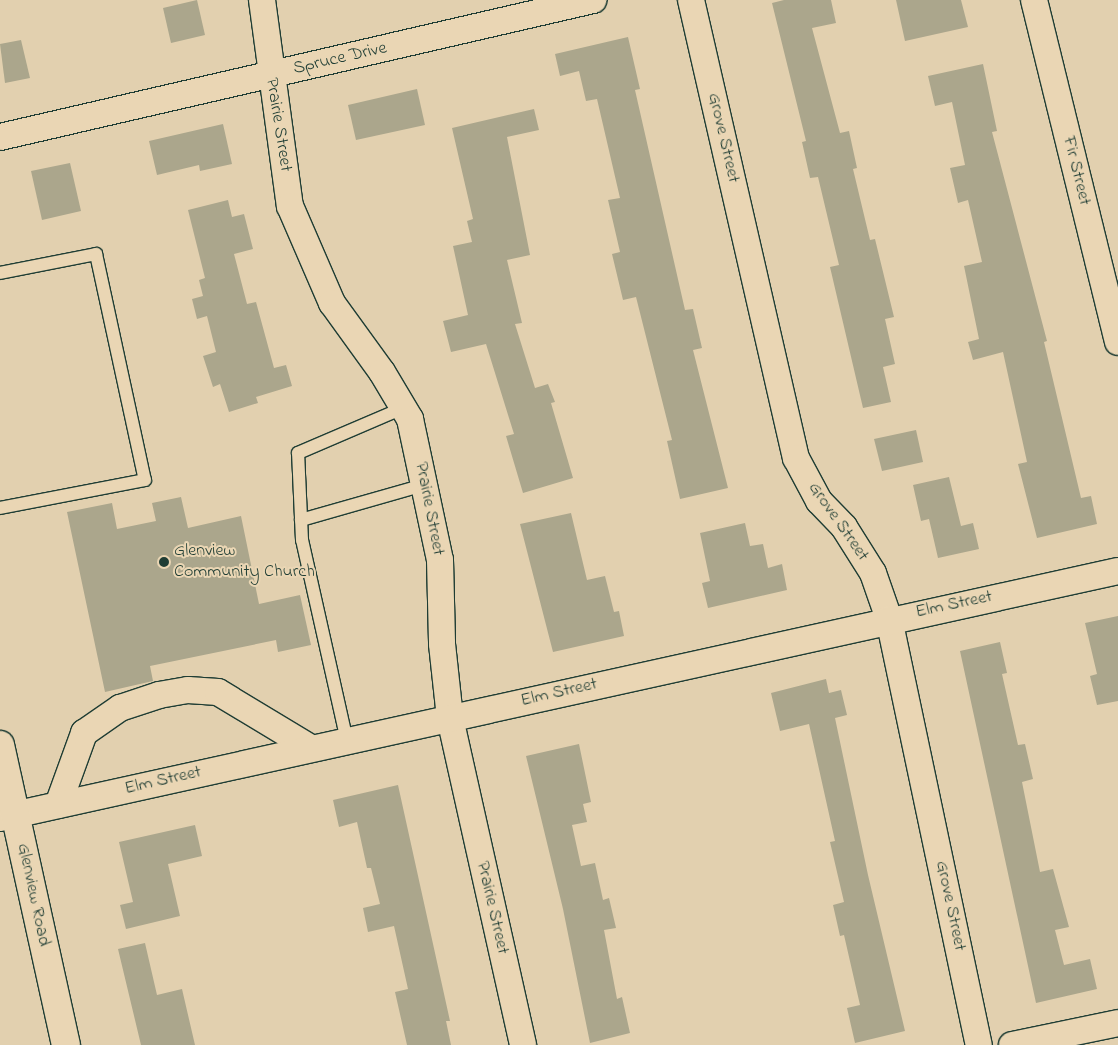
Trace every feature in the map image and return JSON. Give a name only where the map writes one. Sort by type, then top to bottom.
[{"type":"main road","name":"Glenview Road","points":[[0,745],[8,816],[66,1045]]},
{"type":"street","name":"Prairie Street","points":[[262,0],[270,75],[290,206],[332,304],[382,372],[410,419],[440,560],[442,644],[450,718],[523,1045]]},
{"type":"street","name":"Spruce Drive","points":[[0,136],[270,75],[536,7],[593,0]]},
{"type":"street","name":"Grove Street","points":[[691,0],[796,458],[819,501],[844,527],[873,572],[889,619],[979,1045]]},
{"type":"street","name":"Fir Street","points":[[1034,0],[1118,342]]},
{"type":"street","name":"Elm Street","points":[[8,816],[889,619],[1118,571]]},
{"type":"street","points":[[58,805],[84,733],[120,708],[159,695],[188,690],[218,692],[311,748]]},
{"type":"street","points":[[1012,1045],[1118,1023]]},
{"type":"lane","points":[[0,273],[96,254],[145,480],[0,508]]},
{"type":"lane","points":[[347,741],[302,540],[298,453],[403,408]]},
{"type":"lane","points":[[301,520],[424,485]]},
{"type":"building","points":[[197,0],[205,35],[171,43],[163,8]]},
{"type":"building","points":[[784,0],[831,0],[836,23],[812,28],[840,133],[849,131],[857,168],[853,169],[870,240],[875,239],[894,317],[885,319],[895,364],[883,367],[891,402],[863,408],[830,267],[839,265],[818,177],[810,178],[802,142],[806,141],[772,3]]},
{"type":"building","points":[[896,0],[961,0],[968,27],[905,41]]},
{"type":"building","points":[[628,37],[640,89],[635,90],[685,310],[693,309],[702,348],[693,350],[728,488],[680,499],[667,441],[672,440],[636,297],[623,300],[612,254],[620,252],[608,200],[620,198],[597,99],[586,101],[579,71],[560,76],[555,54]]},
{"type":"building","points":[[21,40],[30,78],[5,83],[0,44]]},
{"type":"building","points":[[983,64],[997,131],[992,132],[1047,341],[1044,342],[1081,498],[1091,496],[1097,524],[1037,538],[1018,464],[1027,462],[1003,352],[973,360],[968,342],[979,339],[964,266],[982,262],[968,200],[958,203],[950,168],[965,165],[952,102],[935,106],[928,76]]},
{"type":"building","points":[[417,89],[425,125],[356,140],[348,105]]},
{"type":"building","points":[[534,109],[539,130],[507,137],[530,255],[507,260],[522,323],[515,324],[535,388],[548,384],[555,402],[551,403],[573,478],[523,493],[506,436],[514,434],[486,344],[451,352],[443,321],[468,315],[453,246],[472,242],[467,221],[473,219],[452,128]]},
{"type":"building","points":[[223,124],[232,164],[200,171],[199,165],[157,175],[149,141]]},
{"type":"building","points":[[70,163],[81,211],[42,220],[31,171]]},
{"type":"building","points":[[228,200],[232,217],[244,214],[253,249],[234,254],[247,304],[256,302],[274,368],[286,365],[292,386],[256,397],[258,403],[229,412],[220,384],[213,387],[203,356],[216,352],[207,316],[197,319],[192,299],[203,296],[199,280],[205,278],[188,210]]},
{"type":"building","points":[[916,430],[923,462],[882,471],[874,439]]},
{"type":"building","points":[[949,477],[961,526],[973,523],[979,549],[938,558],[929,519],[921,521],[913,485]]},
{"type":"building","name":"Glenview Community Church","points":[[181,497],[188,528],[241,516],[259,604],[300,595],[311,645],[278,652],[276,640],[150,666],[153,681],[105,692],[67,512],[112,503],[117,529],[156,521],[152,503]]},
{"type":"building","points":[[571,513],[587,580],[605,576],[614,612],[619,611],[624,636],[553,652],[520,524]]},
{"type":"building","points":[[745,523],[750,546],[763,544],[768,568],[782,564],[787,590],[708,608],[702,583],[710,581],[700,533]]},
{"type":"building","points":[[1118,616],[1118,701],[1097,705],[1090,676],[1097,674],[1085,623]]},
{"type":"building","points":[[1000,642],[1007,673],[1002,674],[1018,745],[1025,744],[1033,779],[1022,782],[1040,872],[1053,869],[1069,927],[1055,930],[1064,965],[1090,959],[1097,989],[1036,1003],[960,651]]},
{"type":"building","points":[[826,679],[829,693],[841,690],[847,715],[835,718],[868,875],[905,1031],[855,1043],[847,1008],[860,1005],[844,935],[840,936],[833,905],[844,902],[830,842],[835,841],[809,724],[780,731],[771,693]]},
{"type":"building","points":[[579,744],[591,802],[583,804],[587,822],[572,825],[581,866],[595,863],[603,900],[609,898],[616,928],[604,930],[617,999],[622,997],[630,1033],[590,1043],[563,909],[526,756]]},
{"type":"building","points":[[398,785],[450,1021],[446,1021],[451,1045],[407,1045],[395,992],[408,989],[394,926],[368,932],[363,908],[380,904],[371,868],[367,868],[357,822],[339,827],[333,800]]},
{"type":"building","points":[[195,825],[202,856],[168,864],[180,916],[126,929],[120,905],[133,902],[119,842]]},
{"type":"building","points":[[145,943],[157,995],[182,989],[195,1045],[141,1045],[118,949]]},
{"type":"place","name":"Glenview Community Church","points":[[164,562]]}]
